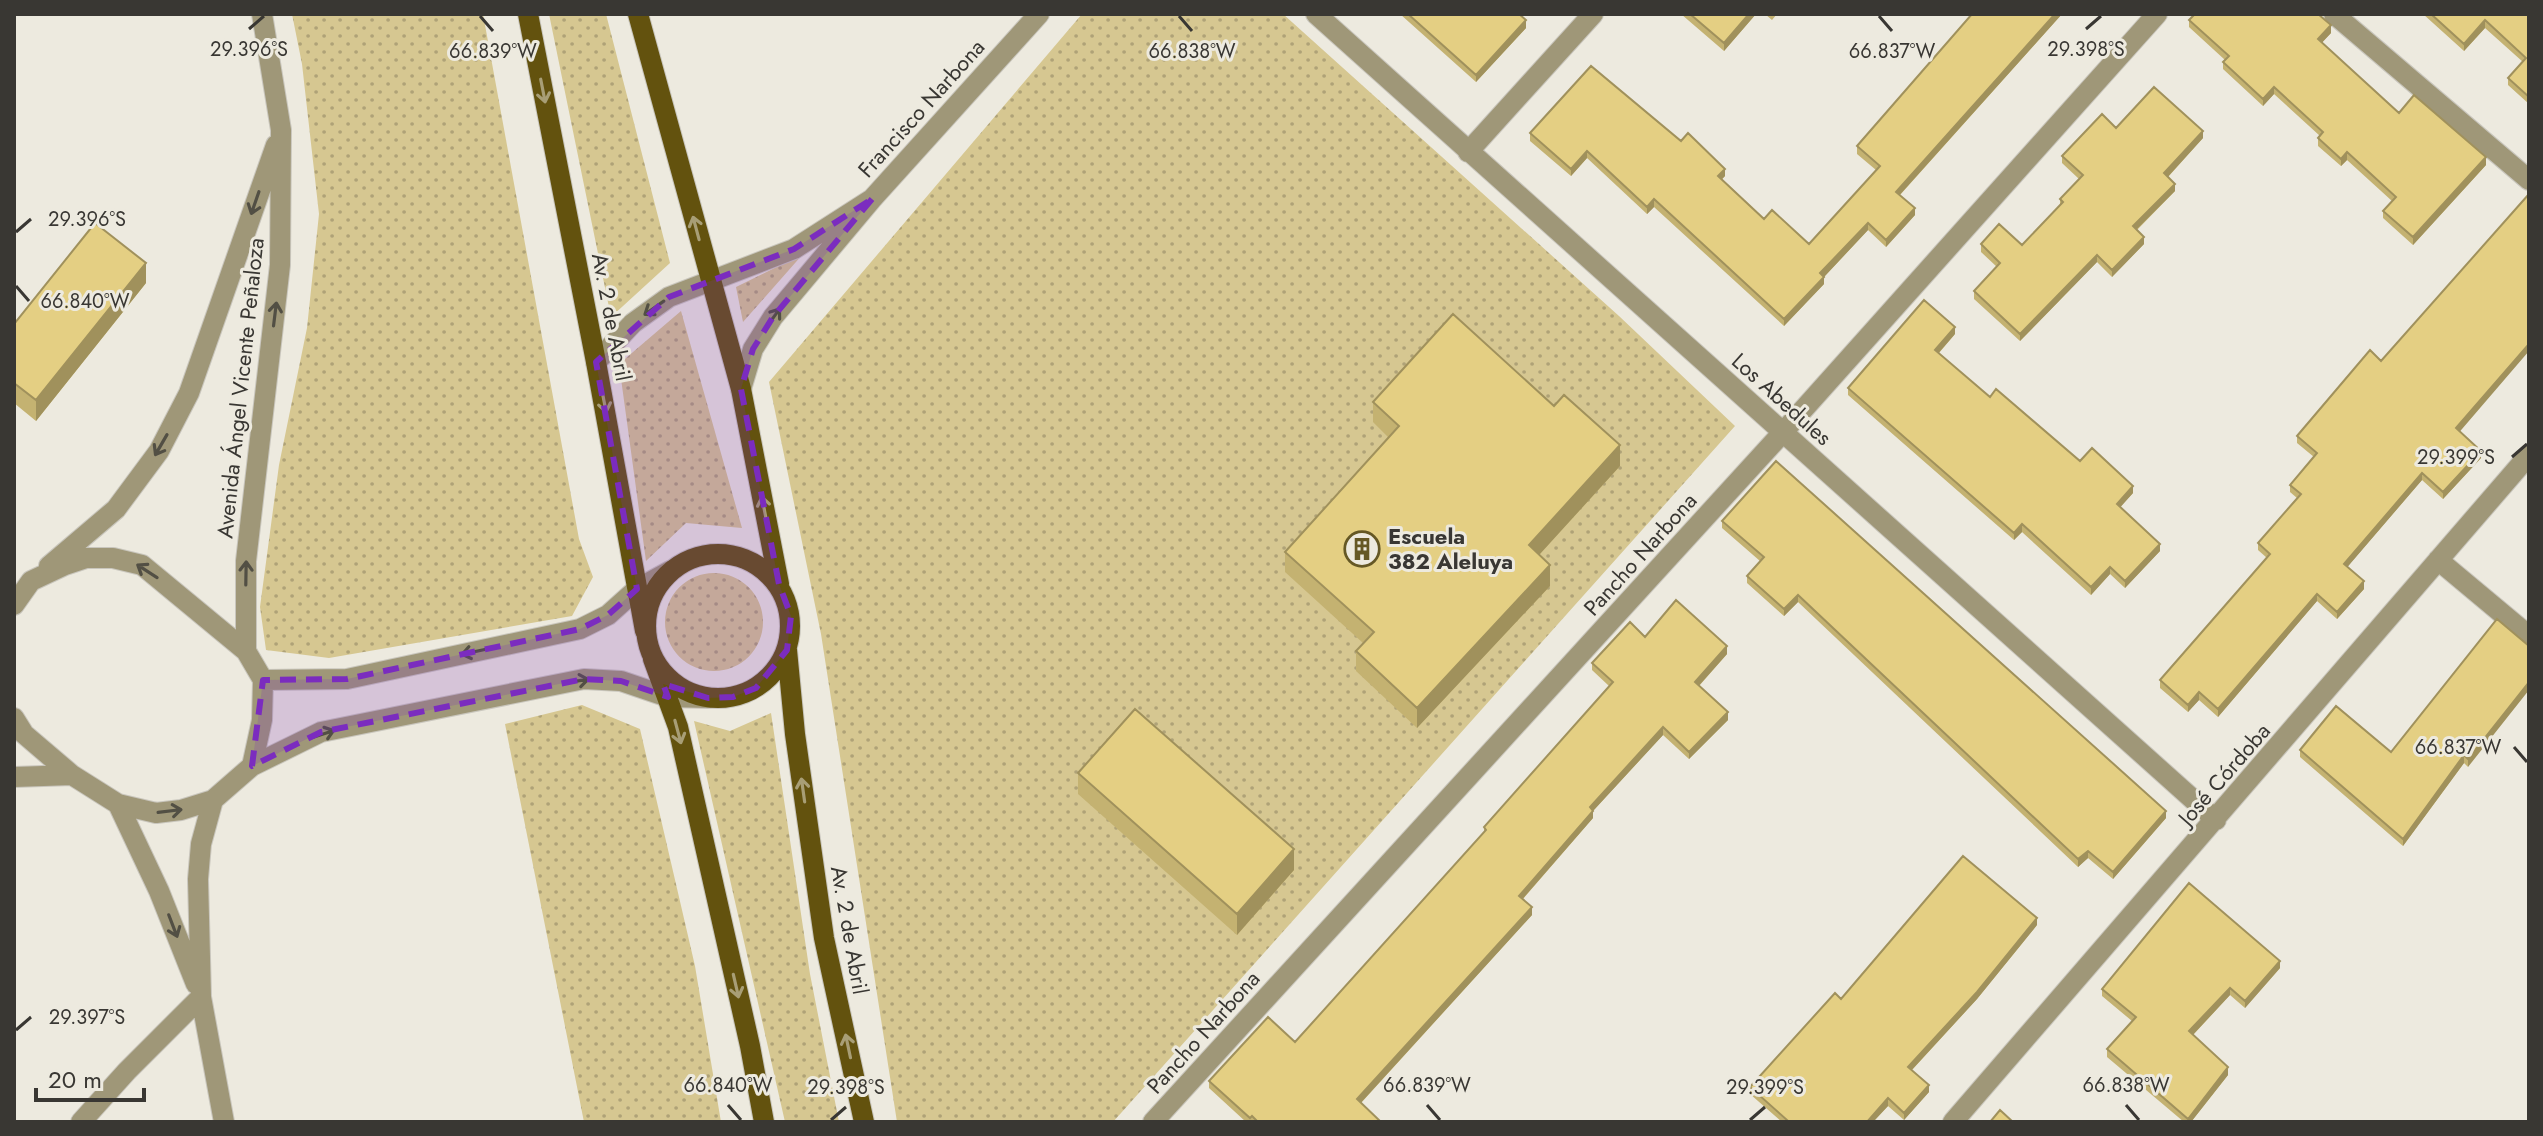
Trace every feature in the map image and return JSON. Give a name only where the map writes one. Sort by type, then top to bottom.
[{"type":"main road","name":"Av. 2 de Abril","points":[[528,14],[645,631]]},
{"type":"main road","points":[[638,14],[741,389],[779,584],[791,616],[787,650],[774,672],[756,688],[733,697],[708,698],[685,691],[666,677],[653,659]]},
{"type":"main road","points":[[764,1122],[750,1046],[678,727],[645,631],[647,608],[656,588],[670,571],[687,560],[707,553],[727,553],[747,558],[765,569],[779,584]]},
{"type":"main road","name":"Av. 2 de Abril","points":[[787,650],[795,734],[824,938],[864,1122]]},
{"type":"street","points":[[262,14],[281,130]]},
{"type":"street","name":"Francisco Narbona","points":[[741,389],[753,349],[773,317],[872,199],[1039,14]]},
{"type":"street","name":"Los Abedules","points":[[1316,14],[2216,820]]},
{"type":"street","points":[[1468,152],[1593,14]]},
{"type":"street","name":"Pancho Narbona","points":[[1163,1119],[2157,14]]},
{"type":"street","points":[[2334,14],[2529,180]]},
{"type":"street","name":"Avenida Ángel Vicente Peñaloza","points":[[14,605],[31,581],[116,509],[159,451],[189,393],[281,130]]},
{"type":"street","name":"Avenida Ángel Vicente Peñaloza","points":[[246,651],[246,561],[280,265],[281,130]]},
{"type":"street","name":"Francisco Narbona","points":[[596,362],[633,323],[669,297],[794,249],[872,199]]},
{"type":"street","name":"José Córdoba","points":[[1953,1122],[2529,455]]},
{"type":"street","name":"Avenida Ángel Vicente Peñaloza","points":[[31,581],[86,558],[113,558],[142,565],[246,651],[263,680]]},
{"type":"street","points":[[2438,560],[2529,636]]},
{"type":"street","points":[[252,766],[262,720],[263,680],[347,679],[580,629],[608,615],[637,589],[670,571]]},
{"type":"street","points":[[14,718],[24,734],[72,775],[118,804],[156,813],[181,810],[213,800],[252,766],[321,732],[584,679],[621,681],[668,697],[708,698]]},
{"type":"street","points":[[14,777],[72,775]]},
{"type":"street","points":[[213,800],[201,844],[198,879],[201,997],[224,1122]]},
{"type":"street","points":[[118,804],[159,891],[201,997]]},
{"type":"street","points":[[81,1122],[201,997]]},
{"type":"highlighted area","points":[[872,199],[773,317],[753,349],[741,389],[779,584],[791,616],[787,650],[756,688],[733,697],[708,698],[663,684],[668,697],[621,681],[584,679],[321,732],[252,766],[263,680],[347,679],[580,629],[608,615],[637,589],[596,362],[669,297],[794,249]]},
{"type":"shaded area","points":[[292,14],[483,14],[579,539],[593,577],[572,616],[329,658],[266,650],[260,607],[279,465],[307,328],[319,214],[302,64]]},
{"type":"shaded area","points":[[549,14],[606,14],[670,263],[611,317]]},
{"type":"shaded area","points":[[1082,14],[1283,14],[1619,316],[1735,426],[1113,1122],[897,1122],[821,634],[769,382]]},
{"type":"shaded area","points":[[803,254],[743,322],[736,287]]},
{"type":"shaded area","points":[[681,311],[742,528],[686,523],[646,561],[619,364]]},
{"type":"shaded area","points":[[714,573],[741,581],[755,595],[763,622],[755,649],[741,663],[714,671],[687,663],[673,649],[665,622],[673,595],[687,581]]},
{"type":"shaded area","points":[[582,705],[640,729],[695,966],[721,1122],[584,1122],[505,724]]},
{"type":"shaded area","points":[[771,713],[810,974],[839,1122],[785,1122],[694,721],[730,731]]},
{"type":"building","points":[[1408,14],[1519,14],[1526,20],[1476,75]]},
{"type":"building","points":[[1690,14],[1749,14],[1724,43]]},
{"type":"building","points":[[1972,14],[2055,14],[1896,192],[1915,208],[1886,240],[1868,223],[1820,273],[1824,277],[1784,319],[1654,199],[1647,207],[1587,151],[1571,169],[1530,133],[1591,66],[1681,141],[1688,133],[1725,169],[1718,176],[1764,219],[1772,210],[1809,244],[1880,166],[1857,146]]},
{"type":"building","points":[[2195,14],[2318,14],[2331,25],[2318,39],[2399,113],[2414,95],[2486,157],[2413,237],[2383,211],[2396,197],[2347,152],[2341,159],[2318,138],[2323,132],[2274,87],[2263,99],[2223,62],[2229,56],[2189,20]]},
{"type":"building","points":[[2431,14],[2529,14],[2529,97],[2508,78],[2526,58],[2485,20],[2464,44]]},
{"type":"building","points":[[2154,87],[2203,131],[2164,173],[2175,184],[2133,226],[2144,237],[2112,270],[2097,255],[2020,334],[1974,291],[2000,263],[1981,244],[1999,224],[2022,245],[2063,202],[2060,199],[2083,175],[2062,156],[2102,114],[2116,128]]},
{"type":"building","points":[[2529,194],[2529,344],[2456,428],[2481,451],[2443,492],[2422,473],[2344,564],[2364,581],[2337,612],[2317,594],[2218,709],[2199,692],[2188,705],[2160,680],[2270,554],[2258,543],[2301,494],[2290,485],[2317,453],[2297,436],[2370,350],[2381,361]]},
{"type":"building","points":[[95,223],[146,263],[36,400],[14,383],[14,324]]},
{"type":"building","points":[[1924,300],[1955,327],[1935,350],[1990,397],[1996,389],[2080,461],[2092,448],[2133,486],[2117,504],[2160,544],[2125,581],[2110,567],[2091,587],[2022,524],[2014,533],[1848,388]]},
{"type":"building","points":[[1453,314],[1554,406],[1564,395],[1620,445],[1529,545],[1550,565],[1417,708],[1356,651],[1374,632],[1285,552],[1399,426],[1373,402]]},
{"type":"building","points":[[1776,461],[2166,811],[2113,872],[2088,851],[2078,859],[1798,595],[1784,609],[1747,576],[1764,557],[1722,521]]},
{"type":"building","points":[[1676,600],[1727,646],[1695,682],[1728,712],[1689,752],[1663,727],[1590,807],[1593,811],[1519,896],[1532,907],[1357,1099],[1381,1122],[1258,1122],[1252,1116],[1250,1118],[1209,1081],[1268,1017],[1295,1042],[1486,830],[1484,827],[1613,682],[1592,663],[1630,622],[1645,637]]},
{"type":"building","points":[[2497,619],[2529,646],[2529,682],[2468,759],[2464,755],[2403,839],[2300,750],[2336,706],[2391,752]]},
{"type":"building","points":[[1135,709],[1294,849],[1237,914],[1078,773]]},
{"type":"building","points":[[1963,856],[2037,918],[1977,992],[1908,1067],[1929,1085],[1904,1113],[1888,1098],[1867,1122],[1785,1122],[1787,1120],[1750,1087],[1835,993],[1841,999]]},
{"type":"building","points":[[2189,883],[2280,961],[2245,1001],[2230,988],[2189,1031],[2228,1067],[2188,1119],[2107,1049],[2136,1017],[2102,989]]},
{"type":"building","points":[[2000,1110],[2013,1122],[1990,1122]]},
{"type":"place","name":"Escuela 382 Aleluya","points":[[1362,549]]}]
